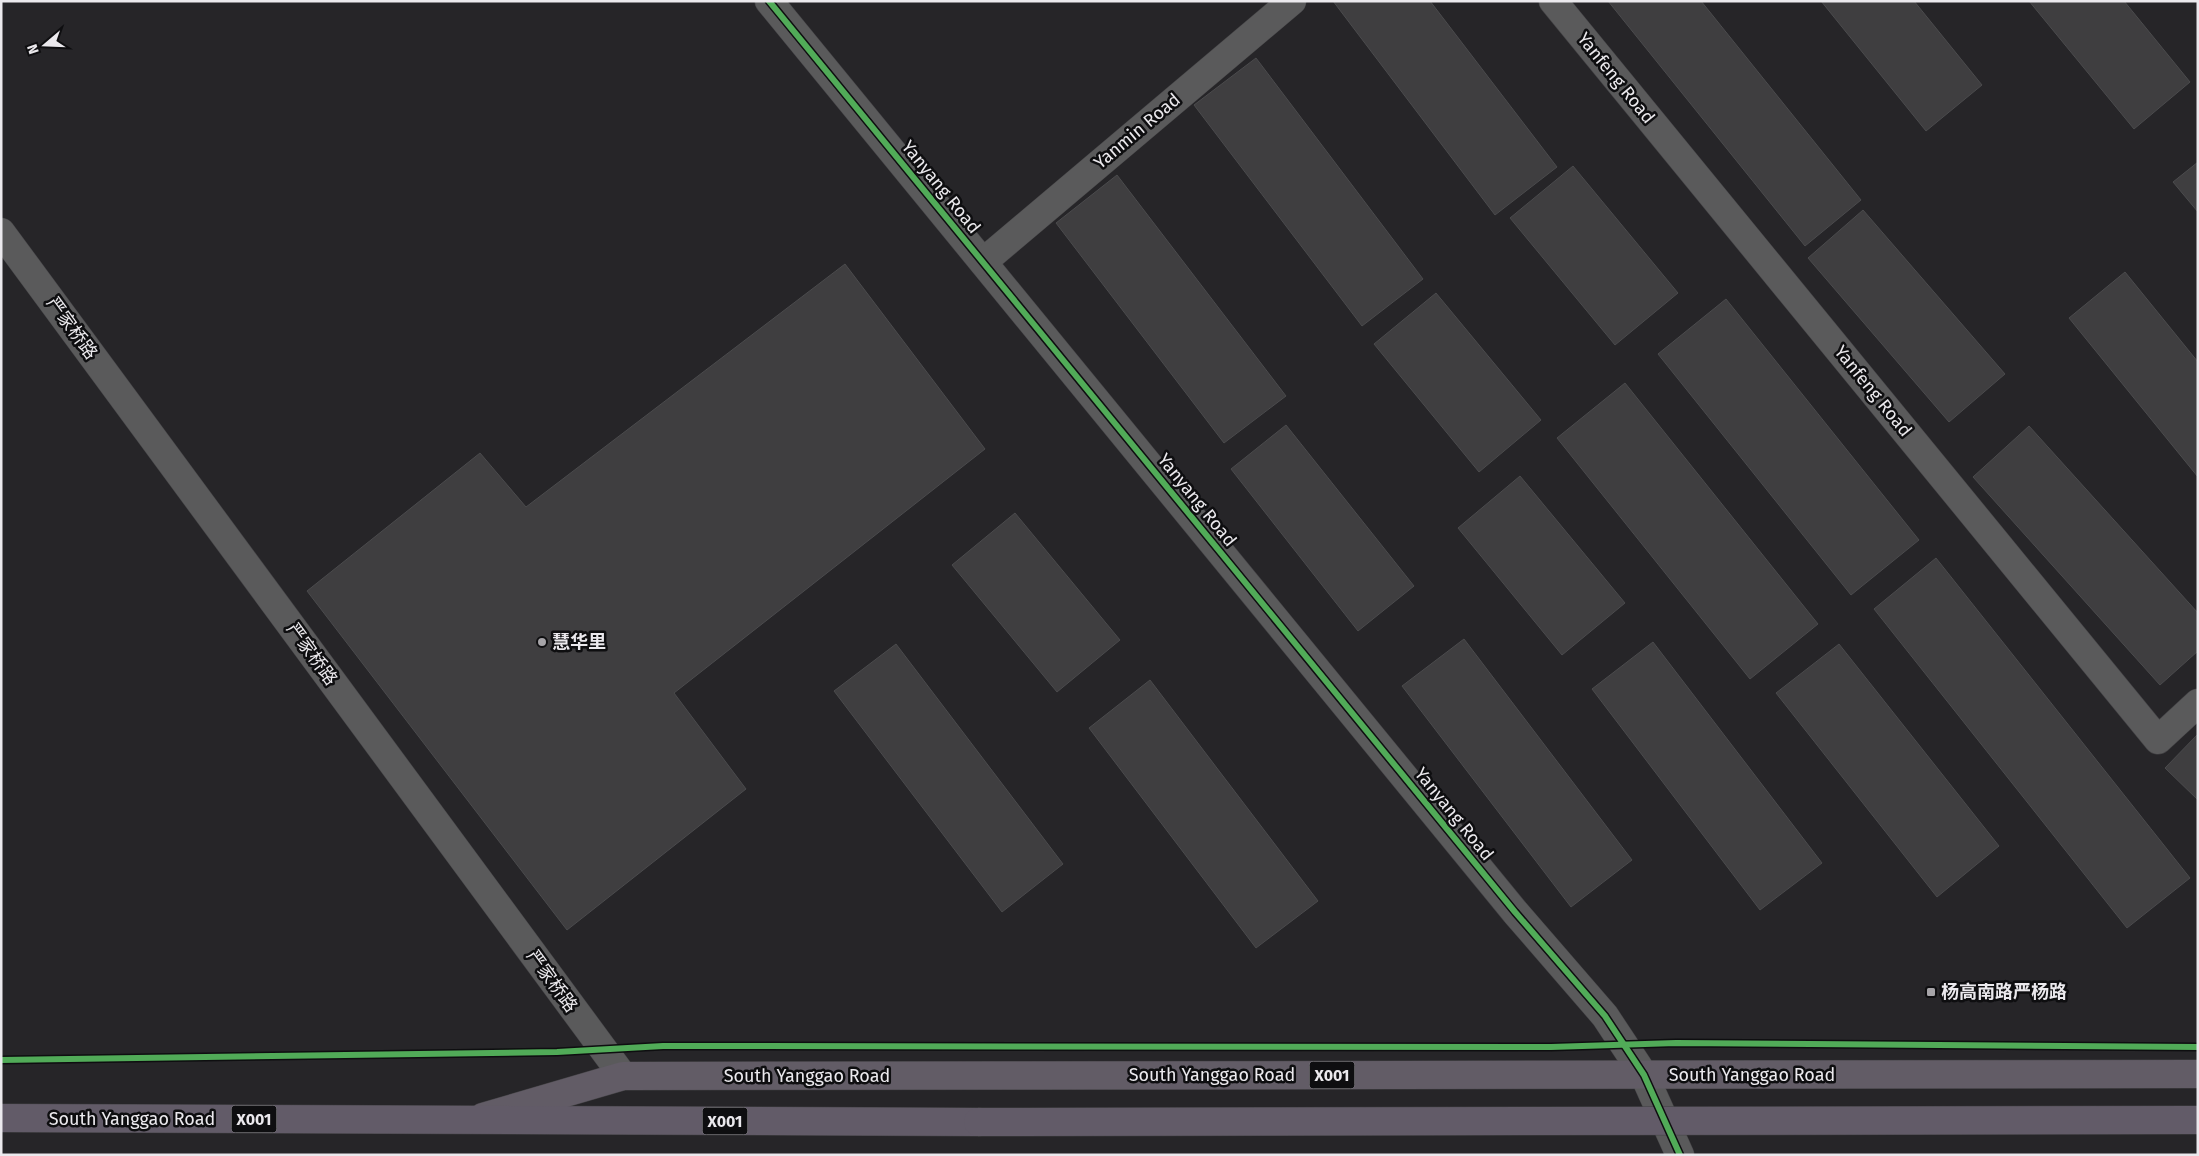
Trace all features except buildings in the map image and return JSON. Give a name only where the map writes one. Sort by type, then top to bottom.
[{"type":"highway","name":"South Yanggao Road","points":[[1,1118],[978,1122],[2198,1120]]},
{"type":"main road","name":"South Yanggao Road","points":[[472,1120],[623,1076],[2198,1074]]},
{"type":"street","name":"Yanyang Road","points":[[769,1],[1515,912],[1605,1016],[1644,1075],[1680,1155]]},
{"type":"street","name":"Yanmin Road","points":[[983,262],[1292,1]]},
{"type":"street","name":"Yanfeng Road","points":[[1553,1],[2158,740],[2198,703]]},
{"type":"street","name":"严家桥路","points":[[1,232],[623,1076]]},
{"type":"cycle path","points":[[769,1],[1515,912],[1605,1016],[1644,1075],[1680,1155]]},
{"type":"cycle path","points":[[1,1060],[557,1052],[663,1046],[1551,1047],[1676,1043],[2198,1047]]},
{"type":"place","name":"慧华里","points":[[542,642]]},
{"type":"place","name":"杨高南路严杨路","points":[[1931,992]]}]
